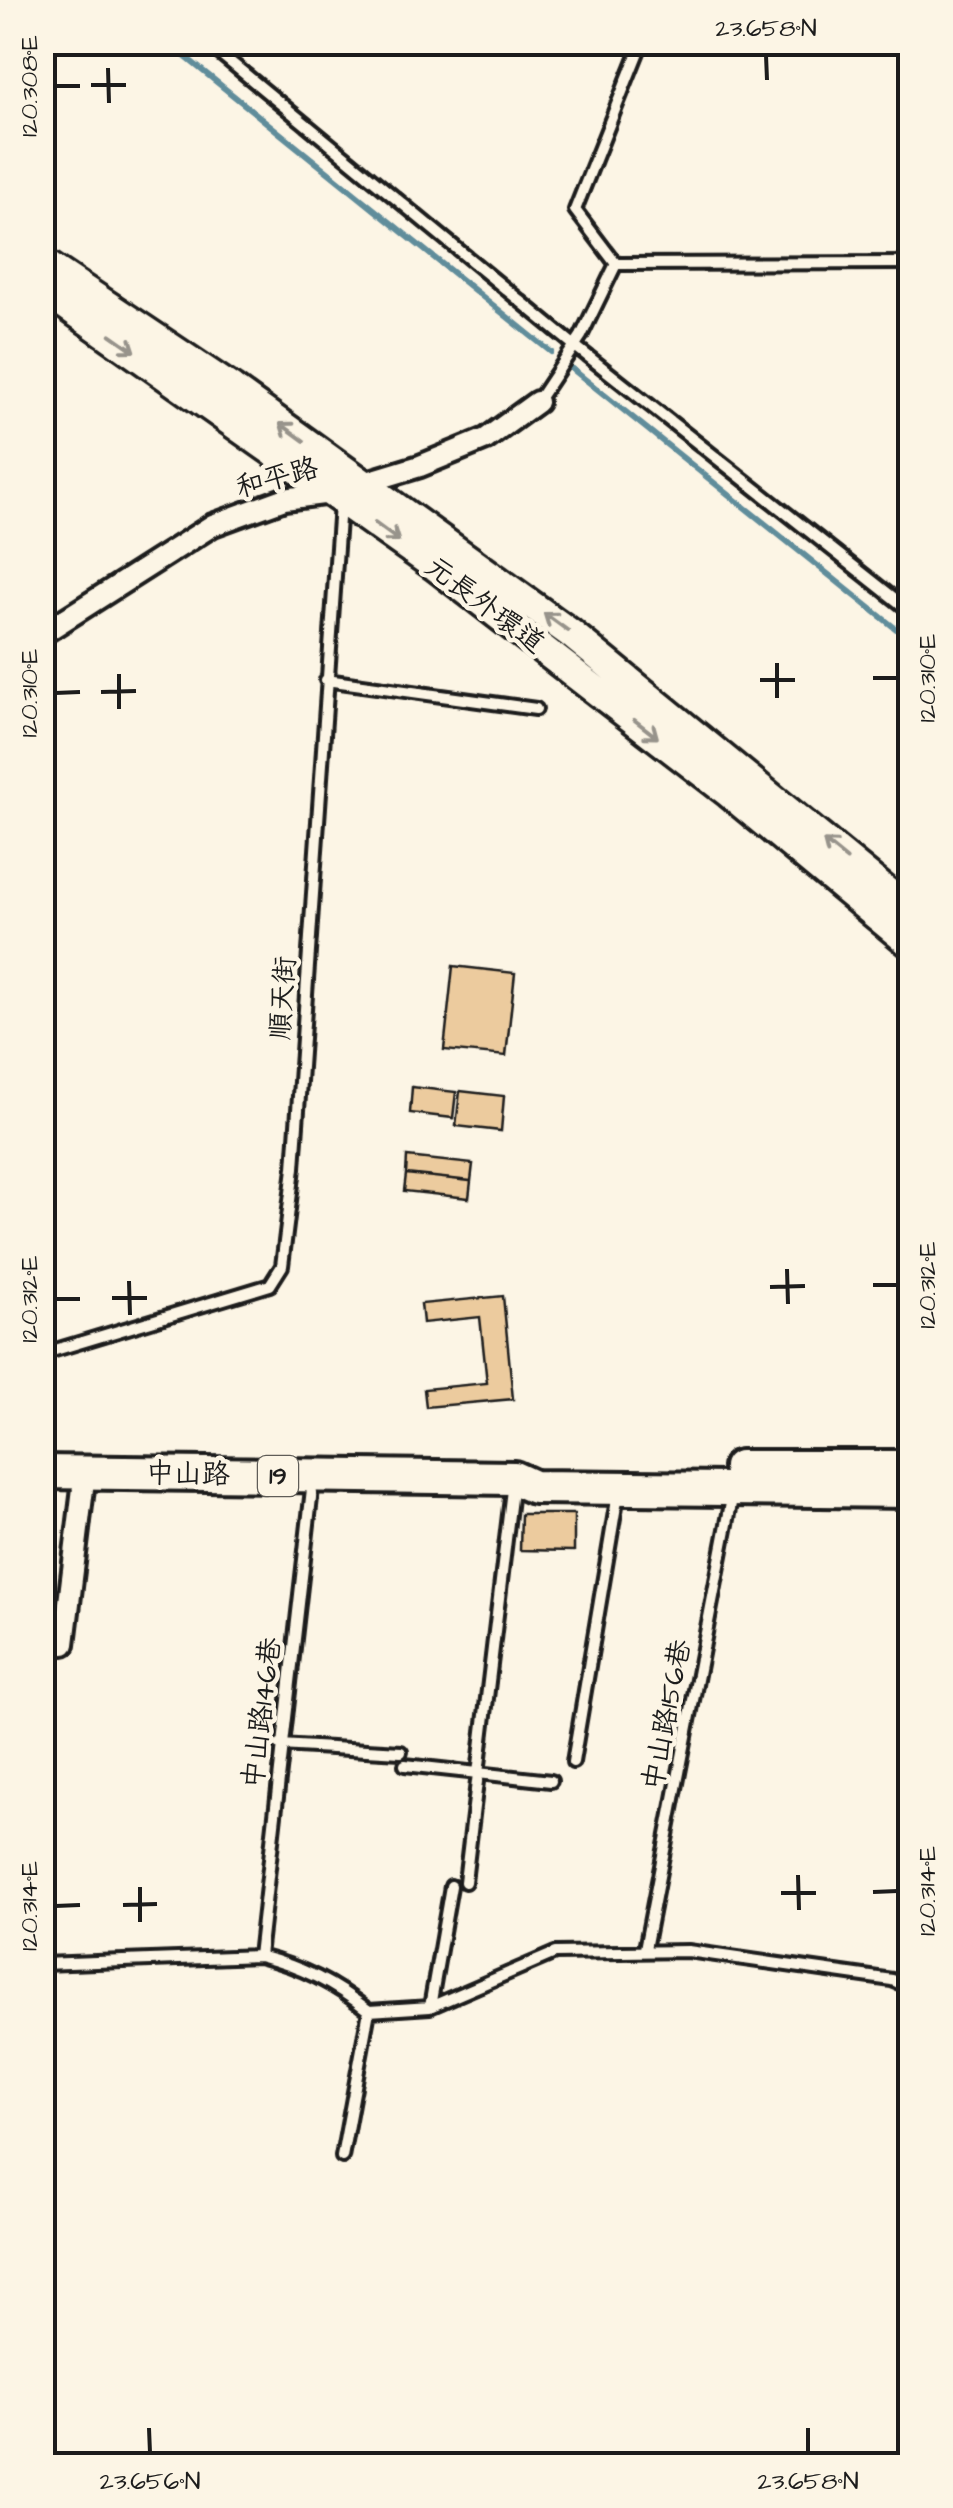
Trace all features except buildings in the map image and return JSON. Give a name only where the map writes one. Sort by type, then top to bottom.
[{"type":"main road","name":"中山路","points":[[514,1478],[532,1466],[910,1466]]},
{"type":"main road","name":"中山路","points":[[42,1472],[514,1478],[534,1487],[910,1490]]},
{"type":"street","name":"元長外環道","points":[[42,262],[344,491],[435,566],[729,792],[910,943]]},
{"type":"street","name":"元長外環道","points":[[42,288],[344,491],[570,633],[910,911]]},
{"type":"street","name":"和平路","points":[[42,634],[213,525],[284,499],[344,491],[420,466],[486,439],[537,402]]},
{"type":"street","points":[[64,1644],[85,1472]]},
{"type":"lane","points":[[206,42],[575,346],[910,611]]},
{"type":"lane","points":[[616,264],[575,210],[642,42]]},
{"type":"lane","points":[[616,264],[910,263]]},
{"type":"lane","points":[[537,402],[575,346],[616,264]]},
{"type":"lane","name":"順天街","points":[[42,1354],[270,1285],[282,1266],[294,1168],[326,680],[344,491]]},
{"type":"lane","points":[[326,680],[536,708]]},
{"type":"lane","name":"中山路146巷","points":[[259,1956],[313,1476]]},
{"type":"lane","points":[[464,1882],[481,1772],[514,1478]]},
{"type":"lane","points":[[573,1762],[619,1488]]},
{"type":"lane","name":"中山路156巷","points":[[645,1949],[733,1489]]},
{"type":"lane","points":[[280,1746],[402,1752]]},
{"type":"lane","points":[[404,1765],[552,1781]]},
{"type":"lane","points":[[430,2007],[451,1886]]},
{"type":"lane","points":[[42,1964],[259,1956],[293,1964],[335,1984],[369,2011],[430,2007],[555,1953],[645,1949],[706,1953],[910,1987]]},
{"type":"lane","points":[[342,2157],[369,2011]]},
{"type":"waterway","points":[[167,42],[551,352]]},
{"type":"waterway","points":[[571,368],[910,640]]}]
